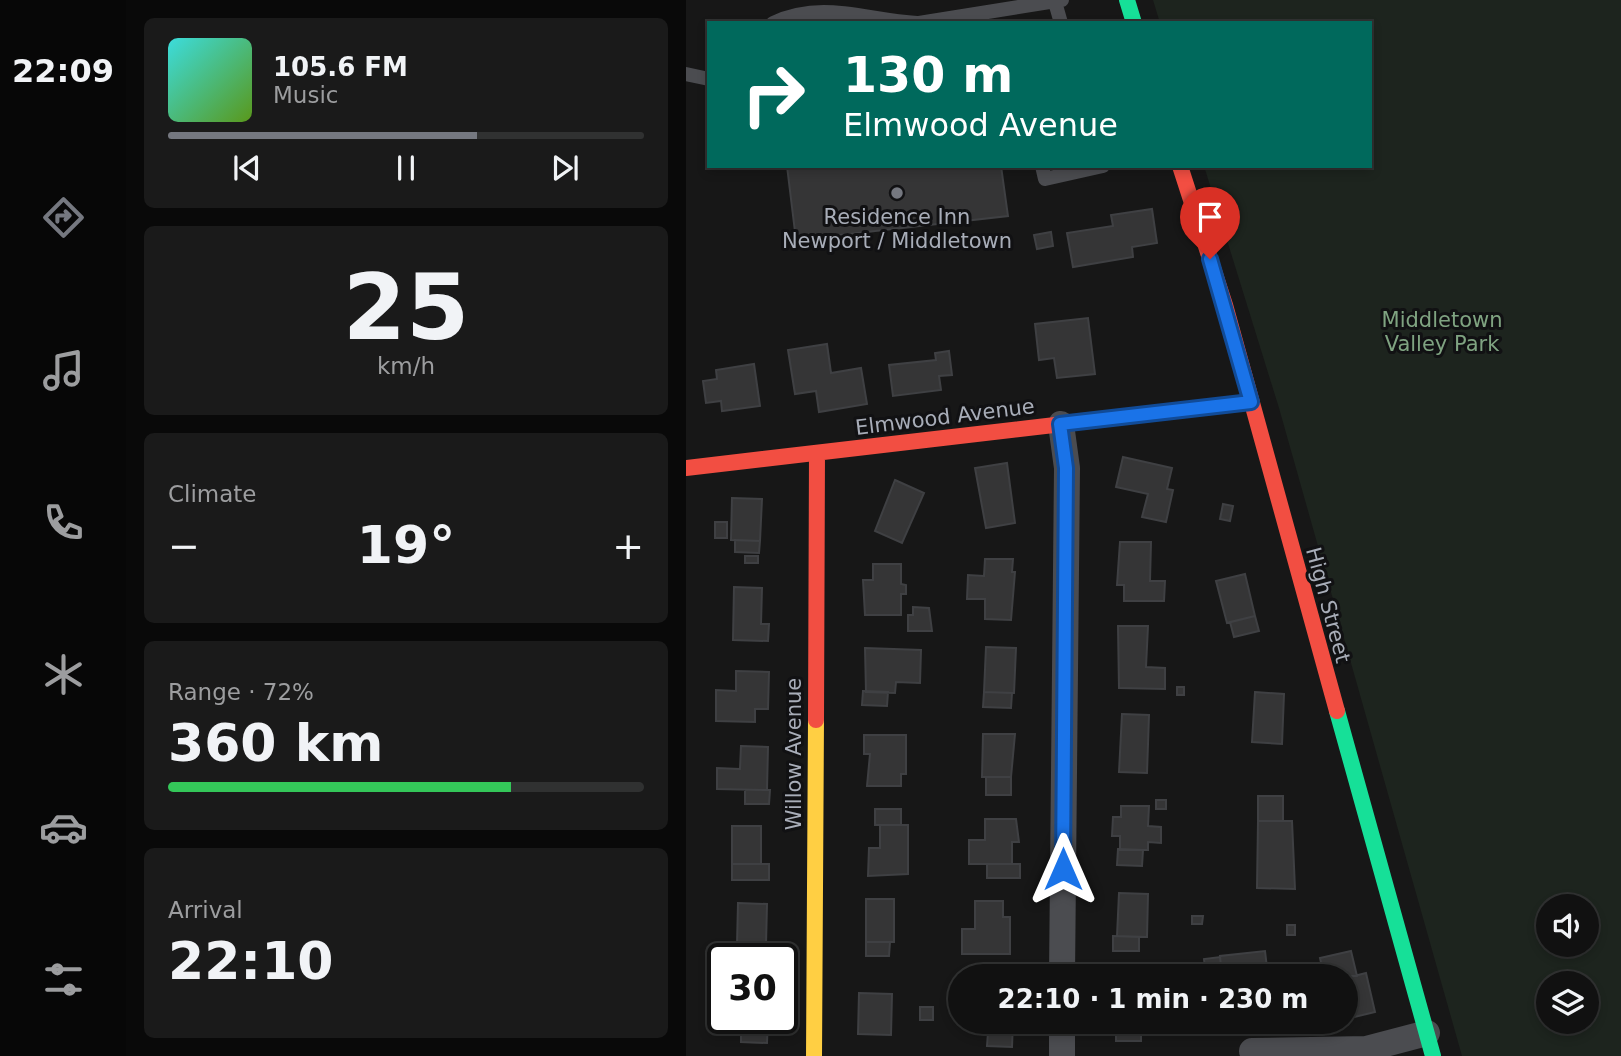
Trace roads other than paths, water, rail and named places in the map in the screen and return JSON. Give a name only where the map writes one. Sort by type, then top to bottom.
[{"type":"street","points":[[1126,0],[1133,21]]},
{"type":"street","name":"High Street","points":[[1181,168],[1225,305],[1430,1045]]},
{"type":"street","name":"Elmwood Avenue","points":[[686,468],[1251,402]]},
{"type":"street","points":[[1060,424],[1066,468],[1062,964]]},
{"type":"street","name":"Willow Avenue","points":[[814,1056],[817,453]]},
{"type":"street","points":[[1062,1034],[1062,1056]]},
{"type":"street","points":[[1252,1051],[1430,1045]]},
{"type":"lane","points":[[945,21],[1000,17],[1059,1],[1061,21]]},
{"type":"lane","points":[[776,21],[792,11],[839,8],[907,21]]},
{"type":"lane","points":[[686,74],[707,79]]},
{"type":"lane","points":[[1042,168],[1045,179],[1094,168]]},
{"type":"place","name":"Residence Inn Newport / Middletown","points":[[897,193]]},
{"type":"park label","name":"Middletown Valley Park","points":[[1442,332]]}]
